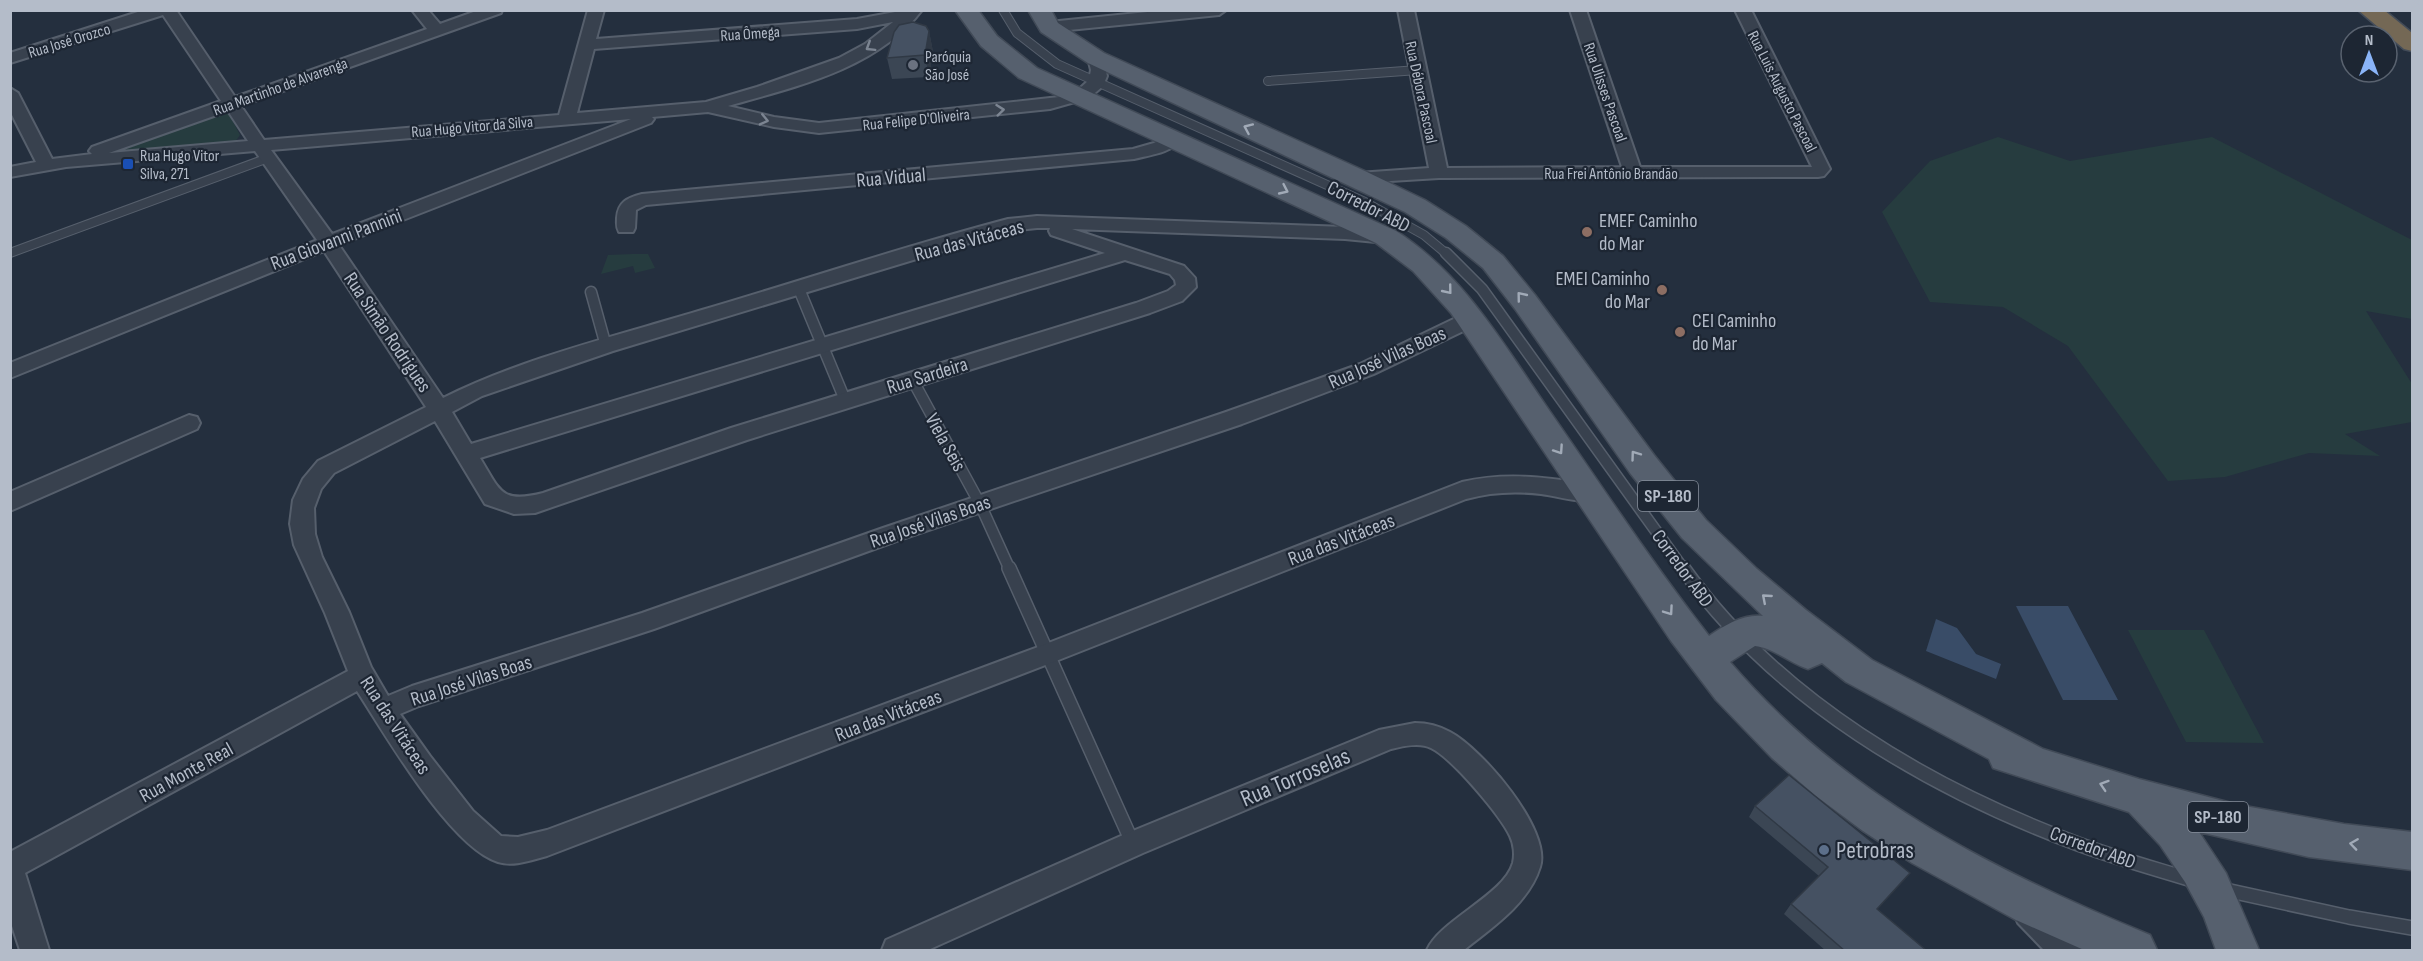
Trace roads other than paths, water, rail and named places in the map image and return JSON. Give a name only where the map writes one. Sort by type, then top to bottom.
[{"type":"highway","points":[[2369,10],[2412,44]]},
{"type":"main road","points":[[966,10],[989,41],[1016,65],[1090,79]]},
{"type":"main road","points":[[1044,19],[1090,79],[1173,139],[1386,237],[1416,257],[1437,275],[1471,319],[1588,493],[1706,661],[1747,708],[1805,763],[1875,817],[1945,861],[2021,901],[2135,951]]},
{"type":"main road","name":"SP-180","points":[[1090,79],[1358,178],[1402,187],[1493,262],[1525,302],[1642,464],[1694,529],[1792,621],[1859,671],[2029,761],[2141,797],[2238,822],[2314,838],[2412,851]]},
{"type":"main road","points":[[1706,661],[1736,636],[1760,629],[1774,633],[1919,722],[1977,748],[2029,761]]},
{"type":"main road","points":[[2141,797],[2165,819],[2213,887],[2237,951]]},
{"type":"street","name":"Rua José Orozco","points":[[10,58],[162,10]]},
{"type":"street","name":"Rua Simão Rodrigues","points":[[168,10],[328,242],[439,409],[493,498],[504,505]]},
{"type":"street","points":[[419,10],[436,30]]},
{"type":"street","name":"Rua Martinho de Alvarenga","points":[[66,162],[495,10]]},
{"type":"street","points":[[567,118],[596,10]]},
{"type":"street","points":[[1044,19],[1219,10]]},
{"type":"street","name":"Rua Débora Pascoal","points":[[1406,10],[1439,173]]},
{"type":"street","name":"Rua Ulisses Pascoal","points":[[1578,10],[1633,173]]},
{"type":"street","name":"Rua Luis Augusto Pascoal","points":[[1743,10],[1820,164],[1821,169],[1818,172]]},
{"type":"street","name":"Rua Ômega","points":[[587,45],[857,24],[915,12]]},
{"type":"street","name":"Rua Hugo Vitor da Silva","points":[[10,172],[66,162],[264,152],[567,118],[707,107],[808,77],[843,64],[876,44],[915,12]]},
{"type":"street","name":"Rua Felipe D'Oliveira","points":[[707,107],[774,122],[819,128],[1030,106],[1090,79]]},
{"type":"street","points":[[10,93],[46,165]]},
{"type":"street","name":"Rua Giovanni Pannini","points":[[10,371],[328,242],[663,112]]},
{"type":"street","name":"Rua Vidual","points":[[626,228],[627,207],[642,200],[1134,154],[1160,147],[1173,139]]},
{"type":"street","name":"Rua Frei Antônio Brandão","points":[[1402,187],[1439,173],[1818,172]]},
{"type":"street","name":"Rua das Vitáceas","points":[[1386,237],[1345,233],[1037,222],[1008,225],[606,346],[475,391],[326,467],[314,479],[301,520],[302,531],[318,573],[346,632],[362,676],[417,763],[472,829],[489,844],[502,850],[514,851],[547,843],[648,806],[1047,654],[1462,490],[1511,482],[1588,493]]},
{"type":"street","name":"Rua Sardeira","points":[[504,505],[531,505],[550,500],[739,434],[1143,308],[1175,296],[1186,287],[1185,278],[1177,270],[1037,222]]},
{"type":"street","points":[[465,454],[1126,253]]},
{"type":"street","name":"Rua José Vilas Boas","points":[[383,710],[421,694],[645,622],[980,504],[1213,426],[1367,369],[1471,319]]},
{"type":"street","points":[[10,502],[189,423]]},
{"type":"street","name":"Rua Monte Real","points":[[10,868],[362,676]]},
{"type":"street","name":"Rua Torroselas","points":[[896,951],[1133,844],[1388,738],[1405,734],[1439,738],[1455,749],[1514,818],[1524,834],[1529,854],[1525,870],[1501,900],[1442,951]]},
{"type":"street","points":[[10,868],[34,951]]},
{"type":"street","points":[[2021,901],[2069,951]]},
{"type":"lane","name":"Corredor ABD","points":[[1003,10],[1017,33],[1037,51],[1057,64],[1365,202],[1424,235],[1450,256],[1482,289],[1709,605],[1736,636],[1806,694],[1897,757],[1974,799],[2061,838],[2213,887],[2349,917],[2412,928]]},
{"type":"lane","points":[[1268,81],[1418,70]]},
{"type":"lane","points":[[10,253],[264,152]]},
{"type":"lane","points":[[799,289],[845,400]]},
{"type":"lane","points":[[591,292],[606,346]]},
{"type":"lane","name":"Viela Seis","points":[[912,379],[980,504],[1133,844]]},
{"type":"water","points":[[2016,606],[2068,606],[2118,700],[2063,700]]},
{"type":"water","points":[[1936,619],[1957,628],[1976,654],[2001,664],[1996,679],[1926,651]]},
{"type":"place","name":"Paróquia São José","points":[[913,65]]},
{"type":"place","name":"Rua Hugo Vitor Silva, 271","points":[[128,164]]},
{"type":"place","name":"EMEF Caminho do Mar","points":[[1587,232]]},
{"type":"place","name":"EMEI Caminho do Mar","points":[[1662,290]]},
{"type":"place","name":"CEI Caminho do Mar","points":[[1680,332]]},
{"type":"place","name":"Petrobras","points":[[1824,850]]}]
